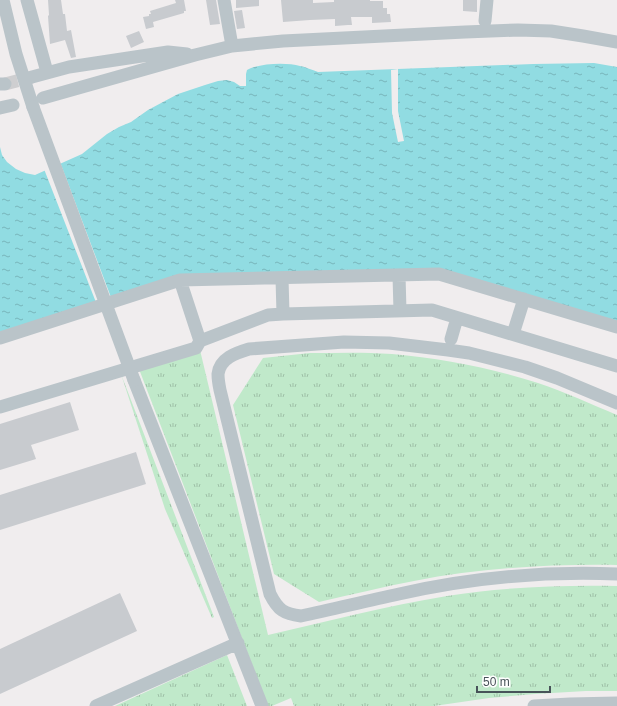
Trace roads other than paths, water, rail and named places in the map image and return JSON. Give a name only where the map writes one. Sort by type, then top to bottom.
[{"type":"street","points":[[3,0],[16,54],[33,107],[134,380],[262,706]]},
{"type":"street","points":[[27,0],[47,72]]},
{"type":"street","points":[[224,0],[232,46]]},
{"type":"street","points":[[485,21],[486,0]]},
{"type":"street","points":[[43,98],[194,55],[232,46],[283,41],[518,30],[551,31],[617,42]]},
{"type":"street","points":[[32,77],[69,67],[168,52],[194,55]]},
{"type":"street","points":[[0,108],[13,105]]},
{"type":"street","points":[[0,338],[180,280],[439,274],[617,327]]},
{"type":"street","points":[[399,275],[400,311]]},
{"type":"street","points":[[282,278],[283,314]]},
{"type":"street","points":[[0,407],[196,348],[200,341],[180,280]]},
{"type":"street","points":[[513,334],[524,299]]},
{"type":"street","points":[[200,341],[229,336],[268,315],[432,310],[617,366]]},
{"type":"street","points":[[451,339],[457,318]]},
{"type":"street","points":[[617,403],[557,378],[525,367],[469,353],[389,343],[344,342],[249,349],[236,353],[228,358],[223,363],[218,374],[220,390],[270,594],[277,606],[285,612],[291,615],[301,616],[400,593],[492,579],[558,574],[617,574]]},
{"type":"street","points":[[96,706],[238,643]]},
{"type":"street","points":[[534,706],[617,703]]},
{"type":"water","points":[[594,63],[617,67],[617,323],[438,269],[183,275],[0,334],[0,147],[2,155],[7,162],[16,169],[35,175],[82,154],[107,134],[131,122],[148,110],[178,94],[218,81],[227,80],[240,86],[246,86],[247,70],[266,65],[294,65],[318,72]]},
{"type":"tunnel","points":[[5,84],[32,77]]}]
